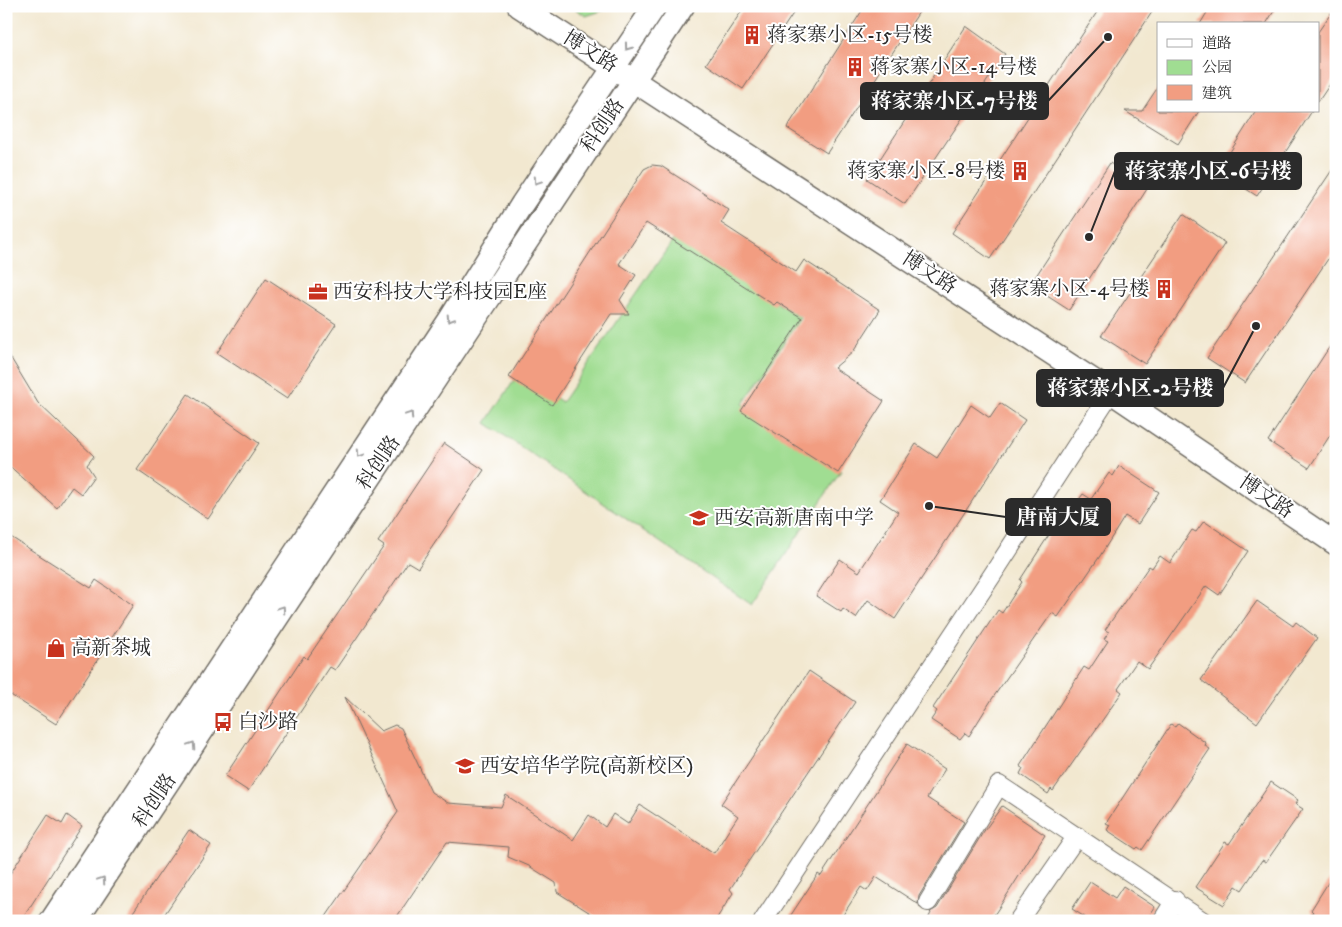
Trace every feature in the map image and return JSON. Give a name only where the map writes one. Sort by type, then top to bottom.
[{"type":"street","name":"博文路","points":[[519,6],[1111,392],[1336,544]]},
{"type":"street","name":"科创路","points":[[50,921],[439,335],[522,204],[655,6]]},
{"type":"street","name":"科创路","points":[[76,921],[683,6]]},
{"type":"street","points":[[763,921],[994,574],[1111,392]]},
{"type":"street","points":[[928,902],[999,785],[1175,900],[1203,921]]},
{"type":"street","points":[[1018,921],[1077,836]]},
{"type":"street","points":[[1162,921],[1175,900]]},
{"type":"green space","points":[[571,6],[616,6],[586,16]]},
{"type":"green space","points":[[676,236],[800,318],[743,404],[841,471],[752,605],[486,423],[519,373],[562,402]]},
{"type":"building","name":"蒋家寨小区-15号楼","points":[[745,6],[798,6],[743,89],[706,64]]},
{"type":"building","name":"蒋家寨小区-14号楼","points":[[865,6],[923,6],[827,153],[787,128]]},
{"type":"building","name":"蒋家寨小区-8号楼","points":[[1101,6],[1156,6],[990,259],[952,233]]},
{"type":"building","points":[[1211,6],[1277,6],[1267,22],[1201,22]]},
{"type":"building","points":[[1336,6],[1336,75],[1320,99],[1320,29]]},
{"type":"building","points":[[966,26],[1005,54],[905,204],[867,179]]},
{"type":"building","points":[[1157,88],[1157,112],[1198,112],[1178,144],[1125,111],[1142,111]]},
{"type":"building","points":[[1255,112],[1311,112],[1257,196],[1218,171]]},
{"type":"building","points":[[1110,163],[1147,189],[1069,310],[1030,285]]},
{"type":"building","points":[[1336,164],[1336,247],[1245,383],[1207,358]]},
{"type":"building","points":[[652,165],[661,166],[729,210],[721,223],[796,272],[804,260],[880,310],[853,352],[834,368],[884,401],[838,473],[741,411],[802,318],[777,302],[774,305],[646,223],[619,264],[636,275],[620,300],[629,314],[611,314],[552,405],[509,377],[644,169]]},
{"type":"building","name":"蒋家寨小区-4号楼","points":[[1183,214],[1225,243],[1145,364],[1101,336]]},
{"type":"building","points":[[266,278],[336,324],[287,399],[217,353]]},
{"type":"building","points":[[1336,337],[1336,426],[1309,468],[1268,441]]},
{"type":"building","points":[[6,350],[38,403],[94,456],[87,465],[94,476],[81,494],[72,487],[57,508],[6,463]]},
{"type":"building","points":[[188,394],[259,443],[208,519],[137,470]]},
{"type":"building","points":[[1000,403],[1025,420],[895,619],[868,600],[856,618],[843,609],[841,612],[816,596],[840,559],[859,572],[898,512],[880,500],[916,444],[937,458],[971,405],[990,418]]},
{"type":"building","points":[[444,443],[484,470],[418,568],[408,562],[335,670],[330,667],[248,791],[225,776],[304,656],[307,659],[384,546],[378,542]]},
{"type":"building","points":[[1119,466],[1159,492],[1138,524],[1125,516],[1058,617],[1052,613],[992,699],[969,736],[965,733],[960,739],[931,720],[937,711],[933,708],[998,610],[1002,613],[1022,582],[1020,580],[1072,499],[1077,502],[1083,494],[1091,499],[1109,473],[1113,476]]},
{"type":"building","points":[[1204,521],[1248,551],[1219,595],[1206,586],[1148,669],[1137,661],[1118,689],[1122,692],[1053,791],[1051,789],[1048,794],[1020,774],[1023,768],[1020,766],[1084,667],[1089,670],[1108,641],[1104,639],[1109,632],[1105,630],[1149,566],[1152,568],[1160,556],[1170,563],[1192,530],[1196,532]]},
{"type":"building","name":"高新茶城","points":[[6,534],[91,588],[96,580],[133,605],[56,724],[6,692]]},
{"type":"building","points":[[1257,601],[1293,626],[1296,622],[1317,638],[1257,723],[1201,680]]},
{"type":"building","points":[[809,671],[855,702],[730,889],[733,893],[715,921],[603,921],[557,892],[556,883],[529,866],[508,857],[509,847],[447,842],[394,921],[323,921],[398,812],[345,697],[381,731],[395,725],[401,728],[431,792],[448,803],[501,807],[506,795],[573,840],[589,815],[605,827],[613,814],[628,824],[640,805],[714,853],[738,816],[721,804]]},
{"type":"building","points":[[1178,723],[1206,743],[1205,746],[1210,749],[1142,850],[1138,847],[1136,849],[1107,830],[1110,825],[1106,823],[1171,724],[1175,727]]},
{"type":"building","points":[[907,744],[945,769],[927,798],[964,822],[919,896],[918,904],[876,877],[867,891],[861,887],[839,921],[787,921],[818,874],[821,876]]},
{"type":"building","points":[[1271,782],[1298,800],[1295,804],[1303,809],[1266,862],[1262,860],[1242,890],[1236,886],[1224,905],[1195,887],[1225,842],[1229,844]]},
{"type":"building","points":[[1002,806],[1045,835],[1000,906],[990,921],[927,921],[930,912],[937,908],[982,834]]},
{"type":"building","points":[[48,815],[62,824],[67,815],[82,826],[21,921],[16,921],[6,915],[6,880]]},
{"type":"building","points":[[189,830],[211,845],[160,921],[127,921]]},
{"type":"building","points":[[1336,870],[1336,921],[1308,921],[1313,912],[1311,910]]},
{"type":"building","points":[[1090,882],[1115,898],[1123,886],[1155,907],[1146,921],[1091,921],[1072,909]]},
{"type":"place","name":"蒋家寨小区-15号楼","points":[[752,35]]},
{"type":"place","name":"蒋家寨小区-7号楼","points":[[1108,37]]},
{"type":"place","name":"蒋家寨小区-14号楼","points":[[855,67]]},
{"type":"place","name":"蒋家寨小区-8号楼","points":[[1020,171]]},
{"type":"place","name":"蒋家寨小区-6号楼","points":[[1089,237]]},
{"type":"place","name":"蒋家寨小区-4号楼","points":[[1164,289]]},
{"type":"place","name":"西安科技大学科技园E座","points":[[318,292]]},
{"type":"place","name":"蒋家寨小区-2号楼","points":[[1256,326]]},
{"type":"place","name":"唐南大厦","points":[[929,506]]},
{"type":"place","name":"西安高新唐南中学","points":[[699,518]]},
{"type":"place","name":"高新茶城","points":[[56,648]]},
{"type":"place","name":"白沙路","points":[[223,722]]},
{"type":"place","name":"西安培华学院(高新校区)","points":[[465,766]]}]
